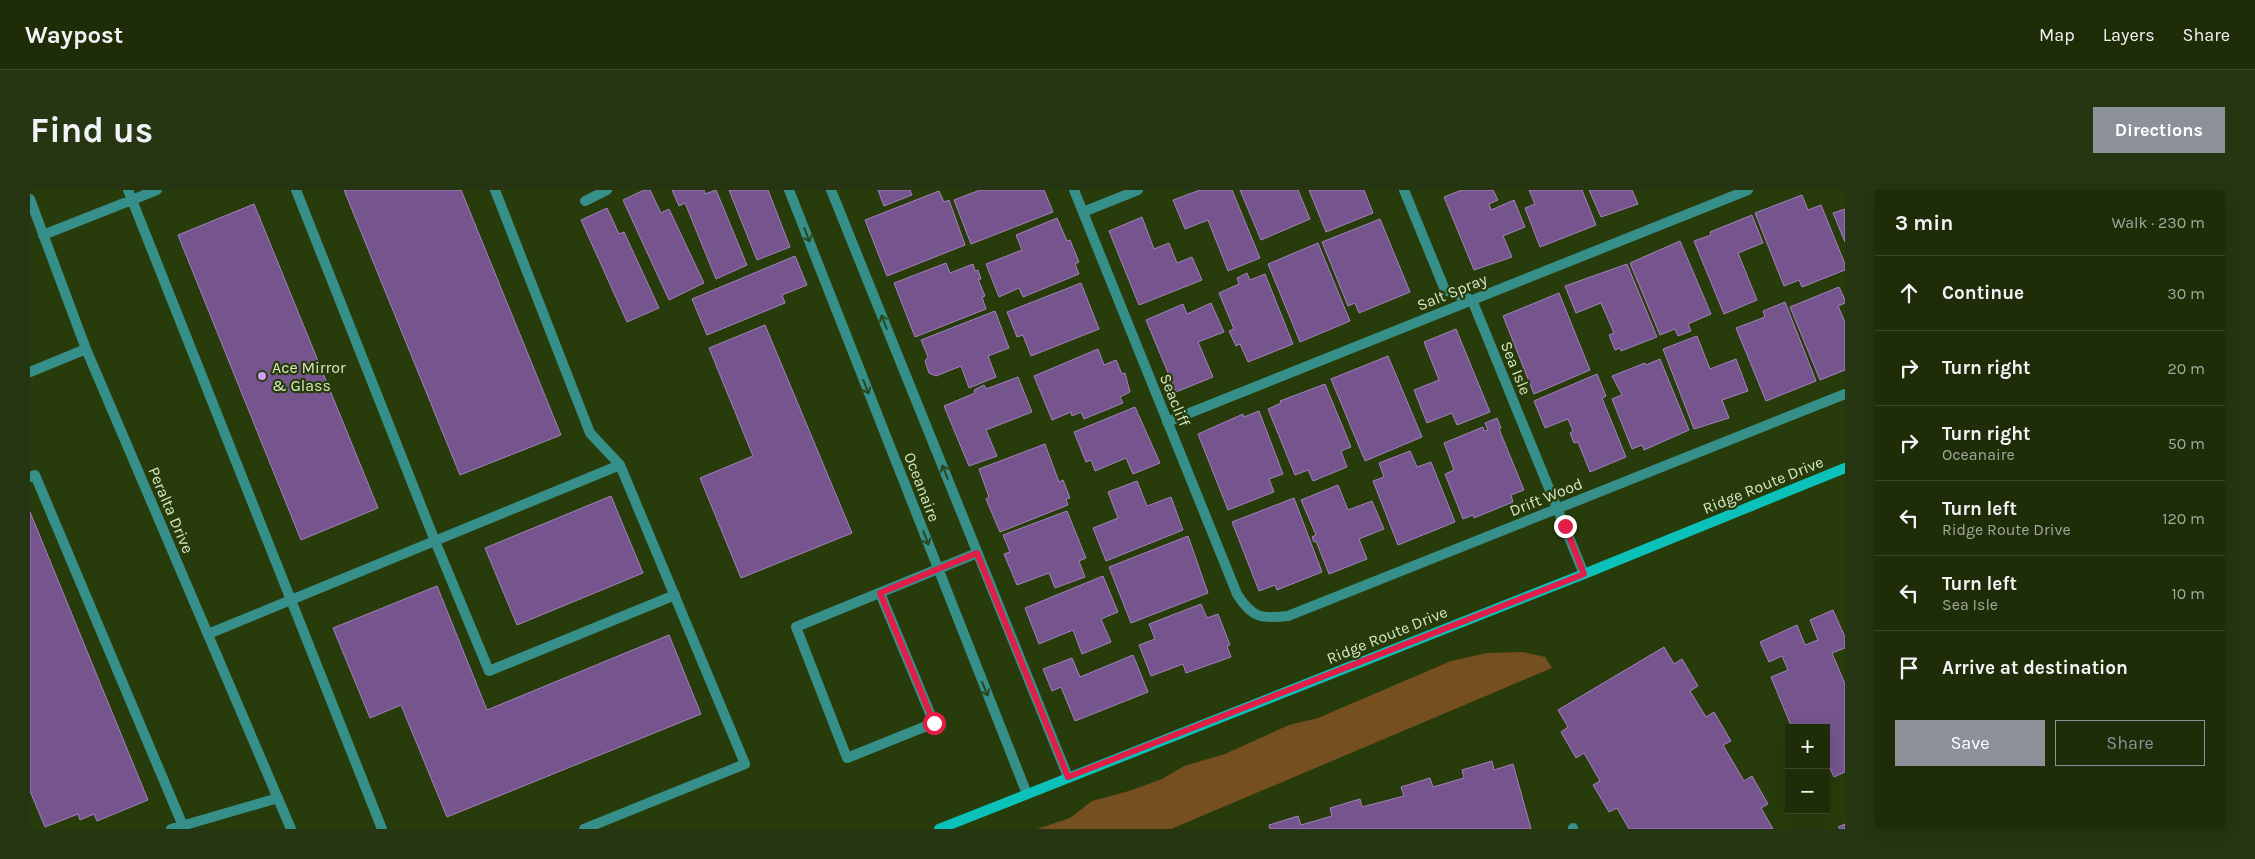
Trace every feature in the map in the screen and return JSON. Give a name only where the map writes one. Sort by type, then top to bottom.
[{"type":"main road","name":"Ridge Route Drive","points":[[939,829],[1584,574],[1845,468]]},
{"type":"street","points":[[43,235],[130,195],[158,190]]},
{"type":"street","points":[[296,190],[435,541],[490,671],[675,595]]},
{"type":"street","points":[[495,190],[590,433],[620,465],[745,764],[584,829]]},
{"type":"street","points":[[585,201],[607,190]]},
{"type":"street","name":"Oceanaire","points":[[789,190],[1027,794]]},
{"type":"street","name":"Oceanaire","points":[[831,190],[1068,777]]},
{"type":"street","name":"Seacliff","points":[[1074,190],[1237,594],[1243,604],[1255,616]]},
{"type":"street","points":[[1083,212],[1138,190]]},
{"type":"street","points":[[1404,190],[1445,290],[1472,300]]},
{"type":"street","name":"Salt Spray","points":[[1168,422],[1748,190]]},
{"type":"street","points":[[130,195],[382,829]]},
{"type":"street","name":"Peralta Drive","points":[[30,200],[86,349],[291,829]]},
{"type":"street","name":"Sea Isle","points":[[1472,300],[1584,574]]},
{"type":"street","points":[[30,372],[86,349]]},
{"type":"street","name":"Drift Wood","points":[[1255,616],[1272,618],[1288,616],[1845,394]]},
{"type":"street","points":[[208,634],[620,465]]},
{"type":"street","points":[[30,477],[36,475],[183,826]]},
{"type":"street","points":[[880,593],[934,723],[847,758],[796,627],[977,553]]},
{"type":"street","points":[[171,829],[278,798]]},
{"type":"shaded area","points":[[1523,652],[1545,657],[1552,668],[1171,829],[1037,829],[1070,818],[1092,801],[1129,791],[1162,779],[1184,766],[1225,754],[1289,725],[1318,718],[1451,661],[1487,653]]},
{"type":"building","points":[[344,190],[461,190],[561,435],[460,475]]},
{"type":"building","points":[[644,190],[650,190],[661,213],[669,209],[704,283],[669,300],[623,200]]},
{"type":"building","points":[[672,190],[704,190],[705,194],[716,190],[747,265],[716,279],[685,203],[679,206]]},
{"type":"building","points":[[729,190],[768,190],[790,247],[757,260]]},
{"type":"building","points":[[878,190],[910,190],[912,195],[884,206]]},
{"type":"building","points":[[980,190],[1044,190],[1053,212],[971,244],[954,200]]},
{"type":"building","points":[[1200,190],[1232,190],[1260,258],[1228,271],[1208,220],[1185,229],[1173,200]]},
{"type":"building","points":[[1240,190],[1298,190],[1310,219],[1261,240]]},
{"type":"building","points":[[1309,190],[1364,190],[1373,213],[1326,232]]},
{"type":"building","points":[[1462,190],[1493,190],[1498,200],[1489,204],[1491,210],[1514,200],[1525,227],[1503,236],[1512,257],[1474,270],[1444,197]]},
{"type":"building","points":[[1529,190],[1582,190],[1596,225],[1540,247],[1525,208],[1535,204]]},
{"type":"building","points":[[1589,190],[1632,190],[1638,204],[1601,217]]},
{"type":"building","points":[[939,191],[944,202],[949,200],[965,245],[887,276],[865,220]]},
{"type":"building","points":[[1802,195],[1808,210],[1821,205],[1845,264],[1845,270],[1802,287],[1799,280],[1784,286],[1755,213]]},
{"type":"building","points":[[254,204],[378,508],[301,540],[178,235]]},
{"type":"building","points":[[607,208],[619,234],[624,232],[659,308],[627,322],[581,220]]},
{"type":"building","points":[[1845,209],[1845,242],[1833,213]]},
{"type":"building","points":[[1752,215],[1763,243],[1738,253],[1757,300],[1724,314],[1694,241],[1711,235],[1710,232]]},
{"type":"building","points":[[1142,217],[1154,249],[1169,243],[1177,263],[1192,257],[1202,280],[1139,305],[1109,231]]},
{"type":"building","points":[[1057,218],[1067,241],[1070,240],[1079,262],[1075,264],[1079,274],[1023,297],[1019,288],[999,297],[986,264],[1022,250],[1016,235]]},
{"type":"building","points":[[1380,219],[1410,292],[1359,313],[1355,303],[1348,306],[1322,242]]},
{"type":"building","points":[[1680,241],[1711,314],[1688,324],[1691,331],[1678,336],[1675,329],[1660,335],[1630,263]]},
{"type":"building","points":[[1318,243],[1350,321],[1300,342],[1268,264]]},
{"type":"building","points":[[795,256],[807,285],[782,295],[785,303],[707,335],[692,299]]},
{"type":"building","points":[[946,263],[950,273],[973,264],[975,271],[978,270],[981,279],[978,279],[985,296],[982,297],[986,309],[915,337],[894,283]]},
{"type":"building","points":[[1627,264],[1657,337],[1621,351],[1620,348],[1615,350],[1609,335],[1614,333],[1601,303],[1576,313],[1565,286]]},
{"type":"building","points":[[1247,273],[1250,280],[1265,274],[1293,344],[1248,362],[1240,344],[1236,346],[1229,331],[1234,329],[1219,293],[1239,284],[1237,278]]},
{"type":"building","points":[[1081,283],[1099,329],[1031,356],[1023,335],[1017,337],[1007,312]]},
{"type":"building","points":[[1839,287],[1845,300],[1845,303],[1838,306],[1845,322],[1845,370],[1820,380],[1790,307]]},
{"type":"building","points":[[1559,293],[1590,370],[1534,394],[1503,316]]},
{"type":"building","points":[[1785,302],[1816,381],[1766,401],[1736,328],[1765,317],[1763,311]]},
{"type":"building","points":[[1211,303],[1224,332],[1198,342],[1213,377],[1176,392],[1146,320],[1183,304],[1187,314]]},
{"type":"building","points":[[995,311],[1009,348],[988,356],[996,377],[969,388],[961,366],[936,376],[929,373],[925,361],[928,357],[921,340]]},
{"type":"building","points":[[765,325],[852,533],[741,578],[700,478],[753,456],[709,348]]},
{"type":"building","points":[[1456,329],[1490,412],[1457,425],[1452,413],[1427,423],[1414,390],[1439,380],[1424,342]]},
{"type":"building","points":[[1697,336],[1710,369],[1736,359],[1748,391],[1722,400],[1729,418],[1694,429],[1663,349]]},
{"type":"building","points":[[1098,349],[1104,365],[1116,360],[1122,374],[1125,373],[1130,392],[1120,397],[1123,403],[1084,419],[1081,412],[1072,416],[1071,412],[1052,420],[1034,376]]},
{"type":"building","points":[[1388,356],[1422,437],[1365,461],[1331,379]]},
{"type":"building","points":[[1660,359],[1689,430],[1644,450],[1642,445],[1632,449],[1612,399],[1622,395],[1612,376]]},
{"type":"building","points":[[1597,374],[1606,396],[1602,398],[1626,457],[1590,472],[1578,442],[1574,443],[1570,433],[1573,431],[1568,419],[1545,428],[1534,401]]},
{"type":"building","points":[[1018,377],[1032,412],[986,430],[997,456],[969,466],[944,406],[975,393],[974,390],[984,385],[986,389]]},
{"type":"building","points":[[1325,384],[1351,447],[1341,451],[1347,467],[1313,481],[1308,470],[1295,475],[1268,409],[1281,403],[1280,401]]},
{"type":"building","points":[[1135,407],[1160,463],[1133,474],[1126,458],[1095,471],[1091,460],[1086,462],[1074,432]]},
{"type":"building","points":[[1259,411],[1283,474],[1269,479],[1274,492],[1228,510],[1198,434],[1243,414],[1244,417]]},
{"type":"building","points":[[1497,418],[1501,428],[1499,429],[1524,490],[1511,495],[1513,502],[1474,518],[1473,515],[1463,519],[1445,474],[1454,470],[1444,443],[1483,427],[1484,431],[1488,430],[1485,423]]},
{"type":"building","points":[[1045,444],[1059,482],[1063,480],[1070,498],[1066,499],[1068,505],[1000,532],[986,499],[989,497],[979,469]]},
{"type":"building","points":[[1410,451],[1417,467],[1431,462],[1455,522],[1398,545],[1373,481],[1384,477],[1379,463]]},
{"type":"building","points":[[1137,481],[1147,506],[1171,497],[1183,530],[1106,561],[1093,528],[1118,518],[1108,492]]},
{"type":"building","points":[[1338,485],[1348,510],[1372,501],[1384,529],[1359,539],[1367,559],[1329,574],[1316,541],[1314,542],[1312,537],[1316,535],[1301,500]]},
{"type":"building","points":[[611,496],[643,573],[517,625],[485,548]]},
{"type":"building","points":[[1294,498],[1322,572],[1277,590],[1275,585],[1259,591],[1232,522]]},
{"type":"building","points":[[1067,511],[1086,558],[1079,561],[1085,577],[1055,588],[1049,573],[1017,585],[1004,554],[1010,552],[1003,535]]},
{"type":"building","points":[[30,512],[148,800],[97,821],[94,814],[80,820],[78,814],[45,827],[30,791]]},
{"type":"building","points":[[1188,536],[1208,593],[1131,623],[1109,567]]},
{"type":"building","points":[[1103,576],[1118,612],[1101,619],[1111,642],[1082,654],[1073,630],[1039,644],[1025,608]]},
{"type":"building","points":[[437,586],[487,710],[669,635],[701,714],[447,817],[401,705],[370,718],[333,628]]},
{"type":"building","points":[[1201,604],[1207,618],[1218,614],[1230,645],[1227,646],[1231,657],[1186,673],[1183,664],[1151,676],[1139,645],[1155,639],[1149,624]]},
{"type":"building","points":[[1833,610],[1845,637],[1845,648],[1832,653],[1845,684],[1845,772],[1834,777],[1830,768],[1830,724],[1790,724],[1771,677],[1788,670],[1782,656],[1769,662],[1760,642],[1797,625],[1805,645],[1818,640],[1810,620]]},
{"type":"building","points":[[1664,647],[1674,664],[1682,659],[1698,686],[1690,691],[1706,717],[1714,712],[1731,741],[1723,745],[1744,781],[1752,776],[1768,804],[1761,808],[1773,829],[1629,829],[1617,808],[1609,812],[1593,785],[1600,781],[1584,753],[1576,758],[1561,732],[1568,727],[1558,710]]},
{"type":"building","points":[[1133,655],[1148,692],[1075,721],[1061,687],[1052,691],[1043,669],[1072,658],[1080,677]]},
{"type":"building","points":[[1492,761],[1494,770],[1513,764],[1531,829],[1270,829],[1269,825],[1298,816],[1301,825],[1332,816],[1330,808],[1360,799],[1362,807],[1404,796],[1401,787],[1430,778],[1433,787],[1464,778],[1462,770]]},
{"type":"building","points":[[1845,824],[1845,829],[1838,827]]},
{"type":"place","name":"Ace Mirror & Glass","points":[[262,376]]},
{"type":"route","points":[[934,723],[880,593],[977,553],[1068,777],[1584,574],[1565,526]]}]
